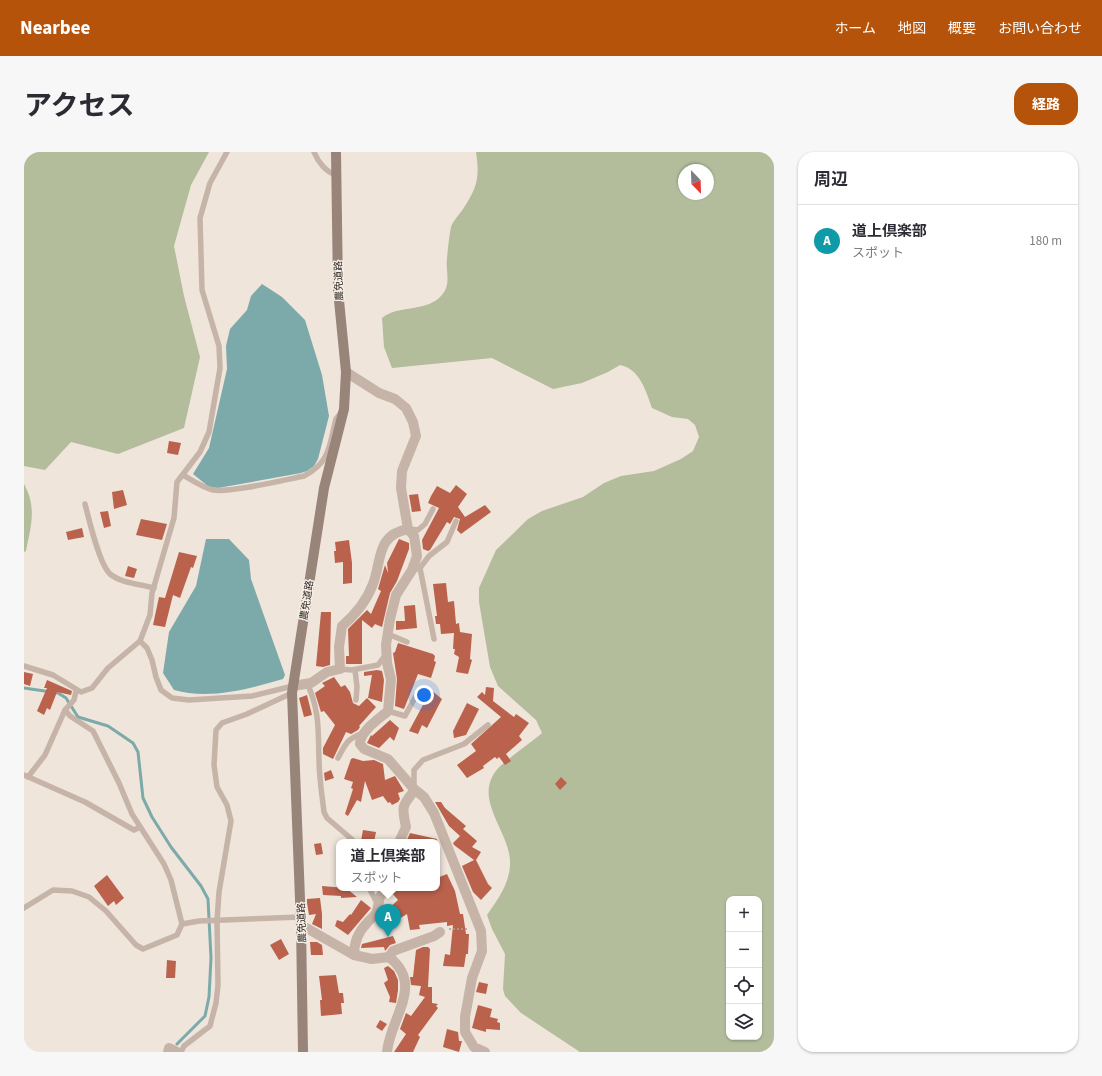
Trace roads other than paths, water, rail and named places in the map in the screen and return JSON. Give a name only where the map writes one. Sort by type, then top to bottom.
[{"type":"street","name":"農免道路","points":[[303,1052],[301,921],[293,689],[324,488],[344,409],[346,372],[338,290],[336,152]]},
{"type":"street","points":[[346,372],[379,393],[395,399],[406,408],[413,422],[416,436],[402,471],[401,488],[408,529],[414,536],[417,546],[416,569],[396,595],[388,634],[386,654],[391,679],[388,711],[365,732],[360,739],[360,744],[364,749],[388,759],[414,789],[424,797],[434,813],[481,931],[482,951],[472,978],[465,1017],[465,1032],[474,1047],[485,1052]]},
{"type":"street","points":[[293,689],[307,684],[327,672],[340,669],[339,647],[342,626],[352,617],[373,584],[380,550],[398,531],[408,529]]},
{"type":"street","points":[[400,839],[406,827],[403,804],[414,789]]},
{"type":"street","points":[[354,955],[354,948],[358,936],[363,927],[376,913],[377,903],[384,891]]},
{"type":"street","points":[[301,921],[354,955],[372,960],[389,958],[397,964],[403,973],[406,989],[388,1040],[387,1052]]},
{"type":"street","points":[[389,958],[393,950],[440,932]]},
{"type":"street","points":[[168,1052],[169,1048],[177,1052]]},
{"type":"lane","points":[[24,666],[52,675],[76,691],[81,692],[92,688],[108,668],[140,641],[150,615],[154,588],[174,518],[177,482],[200,452],[209,432],[220,368],[219,346],[202,290],[200,218],[210,183],[227,152]]},
{"type":"lane","points":[[314,152],[321,164],[331,174],[336,175]]},
{"type":"lane","points":[[183,475],[204,487],[215,490],[230,490],[304,476],[316,470],[325,460],[336,419],[344,409]]},
{"type":"lane","points":[[85,504],[95,542],[109,573],[123,580],[154,588]]},
{"type":"lane","points":[[408,529],[418,530],[425,524],[433,509]]},
{"type":"lane","points":[[434,639],[416,569],[429,556],[447,542],[456,521]]},
{"type":"lane","points":[[388,634],[407,642]]},
{"type":"lane","points":[[140,641],[147,648],[161,690],[172,698],[190,700],[252,696],[293,689]]},
{"type":"lane","points":[[340,669],[355,670],[378,665],[386,654]]},
{"type":"lane","points":[[355,670],[357,687],[356,700]]},
{"type":"lane","points":[[307,684],[315,700],[319,730],[319,759],[324,812],[327,818],[352,839]]},
{"type":"lane","points":[[181,1052],[184,1046],[210,1026],[218,985],[215,921],[231,821],[227,805],[217,786],[214,765],[216,730],[222,723],[247,714],[293,689]]},
{"type":"lane","points":[[388,711],[405,716],[419,690]]},
{"type":"lane","points":[[76,691],[74,700],[65,710],[45,756],[26,776],[84,802],[134,830],[140,827]]},
{"type":"lane","points":[[24,908],[53,890],[72,891],[89,897],[106,911],[136,945],[143,949],[177,935],[182,924],[171,880],[164,864],[132,814],[119,783],[93,731],[70,716],[65,710]]},
{"type":"lane","points":[[414,789],[414,770],[423,760],[464,744],[488,725]]},
{"type":"lane","points":[[338,758],[346,742],[350,738],[365,732]]},
{"type":"lane","points":[[371,891],[377,903]]},
{"type":"lane","points":[[182,924],[203,921],[301,921]]},
{"type":"water","points":[[262,284],[282,297],[305,320],[322,375],[329,416],[318,459],[314,466],[301,473],[218,488],[209,487],[193,474],[209,448],[227,369],[226,346],[230,329],[247,310],[251,296]]},
{"type":"water","points":[[206,539],[229,539],[249,560],[251,579],[285,675],[283,679],[243,690],[215,694],[201,694],[174,690],[163,673],[169,632],[196,586]]},
{"type":"waterway","points":[[24,688],[58,693],[66,698],[78,717],[108,726],[133,743],[138,752],[143,798],[152,817],[171,847],[201,886],[208,899],[211,958],[209,997],[205,1016],[177,1044]]},
{"type":"place","name":"道上倶楽部","points":[[388,937]]}]
